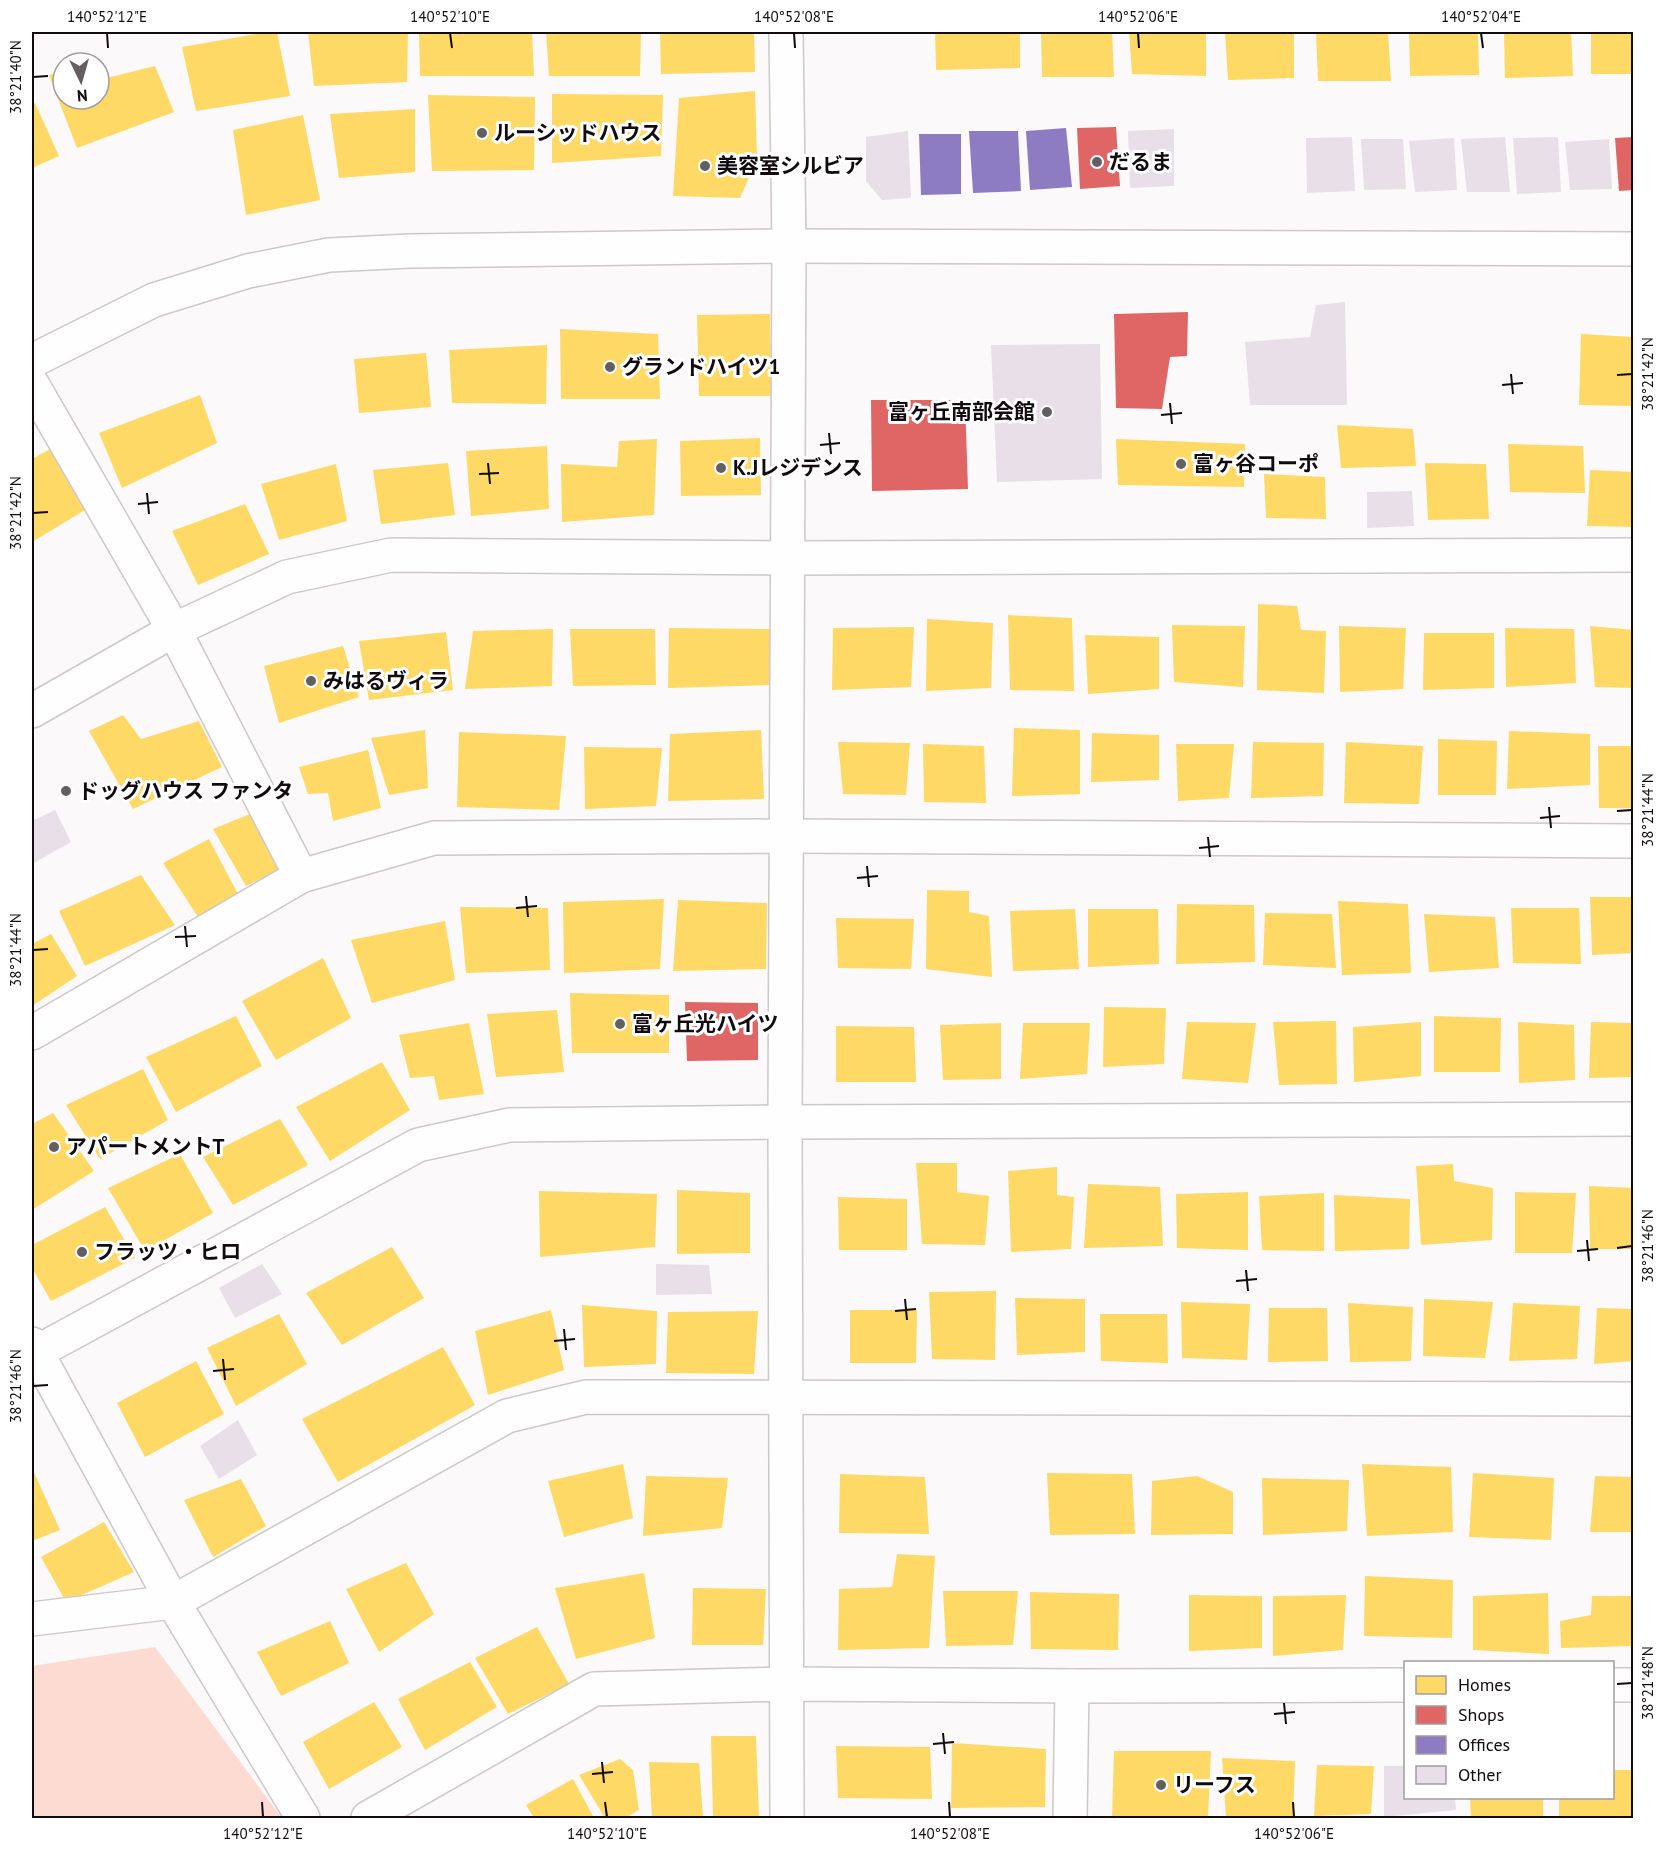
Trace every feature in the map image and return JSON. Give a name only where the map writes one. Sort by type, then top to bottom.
[{"type":"street","points":[[786,32],[789,246],[785,1122],[787,1818]]},
{"type":"street","points":[[32,361],[154,300],[248,271],[328,255],[410,251],[789,246],[1634,249]]},
{"type":"street","points":[[32,384],[174,630],[301,876]]},
{"type":"street","points":[[32,711],[174,630],[287,577],[391,555],[787,558],[1634,555]]},
{"type":"street","points":[[32,1032],[301,876],[434,838],[786,836],[1634,841]]},
{"type":"street","points":[[303,1818],[173,1602],[34,1348],[418,1145],[509,1125],[1634,1119]]},
{"type":"street","points":[[32,1619],[173,1602],[507,1416],[586,1397],[1634,1399]]},
{"type":"street","points":[[368,1818],[594,1689],[786,1684],[1404,1685]]},
{"type":"street","points":[[1614,1685],[1634,1685]]},
{"type":"street","points":[[1070,1818],[1072,1686]]},
{"type":"shaded area","points":[[155,1647],[282,1818],[32,1818],[32,1666]]},
{"type":"building: Homes","points":[[277,32],[290,96],[196,111],[182,47]]},
{"type":"building: Homes","points":[[308,32],[408,32],[407,82],[314,86]]},
{"type":"building: Homes","points":[[419,32],[532,32],[534,76],[420,76]]},
{"type":"building: Homes","points":[[546,32],[641,32],[640,76],[549,76]]},
{"type":"building: Homes","points":[[660,32],[754,32],[755,72],[661,74]]},
{"type":"building: Homes","points":[[935,32],[1020,32],[1020,68],[936,70]]},
{"type":"building: Homes","points":[[1041,32],[1112,32],[1114,77],[1042,77]]},
{"type":"building: Homes","points":[[1129,32],[1206,32],[1206,76],[1132,74]]},
{"type":"building: Homes","points":[[1225,32],[1294,32],[1294,78],[1228,80]]},
{"type":"building: Homes","points":[[1316,32],[1388,32],[1391,81],[1318,81]]},
{"type":"building: Homes","points":[[1409,32],[1478,32],[1479,75],[1410,76]]},
{"type":"building: Homes","points":[[1504,32],[1571,32],[1573,76],[1505,78]]},
{"type":"building: Homes","points":[[1591,32],[1634,32],[1634,74],[1591,74]]},
{"type":"building: Homes","points":[[155,66],[174,112],[77,148],[63,111],[111,111],[111,77]]},
{"type":"building: Homes","points":[[755,91],[757,159],[740,198],[673,196],[679,98]]},
{"type":"building: Homes","points":[[552,94],[663,95],[661,156],[552,163]]},
{"type":"building: Homes","name":"ルーシッドハウス","points":[[428,95],[535,97],[534,170],[432,171]]},
{"type":"building: Homes","points":[[35,103],[59,156],[32,168],[32,105]]},
{"type":"building: Homes","points":[[415,109],[415,172],[339,178],[330,114]]},
{"type":"building: Homes","points":[[303,115],[320,200],[246,215],[233,130]]},
{"type":"building: Homes","points":[[770,314],[771,396],[699,396],[697,315]]},
{"type":"building: Homes","name":"グランドハイツ1","points":[[560,329],[658,334],[660,399],[561,399]]},
{"type":"building: Homes","points":[[1581,334],[1634,337],[1634,406],[1579,405]]},
{"type":"building: Homes","points":[[547,345],[546,404],[452,403],[449,350]]},
{"type":"building: Homes","points":[[426,353],[431,407],[359,413],[354,359]]},
{"type":"building: Homes","points":[[200,395],[217,443],[122,488],[99,433]]},
{"type":"building: Homes","points":[[1337,425],[1413,429],[1416,466],[1341,468]]},
{"type":"building: Homes","name":"K.Jレジデンス","points":[[760,438],[761,495],[681,496],[680,441]]},
{"type":"building: Homes","points":[[657,439],[654,515],[562,522],[561,464],[617,467],[619,441]]},
{"type":"building: Homes","name":"富ヶ谷コーポ","points":[[1116,439],[1245,444],[1244,487],[1118,485]]},
{"type":"building: Homes","points":[[1508,444],[1583,446],[1585,493],[1510,492]]},
{"type":"building: Homes","points":[[547,446],[549,509],[471,516],[466,451]]},
{"type":"building: Homes","points":[[50,449],[85,510],[32,542],[32,459]]},
{"type":"building: Homes","points":[[448,463],[455,515],[381,524],[373,470]]},
{"type":"building: Homes","points":[[1425,463],[1486,464],[1489,519],[1428,520]]},
{"type":"building: Homes","points":[[336,464],[347,521],[279,540],[261,484]]},
{"type":"building: Homes","points":[[1590,470],[1634,472],[1634,527],[1587,526]]},
{"type":"building: Homes","points":[[1264,474],[1325,477],[1326,519],[1266,518]]},
{"type":"building: Homes","points":[[245,504],[269,554],[198,585],[172,531]]},
{"type":"building: Homes","points":[[1258,604],[1297,606],[1301,630],[1326,631],[1324,693],[1257,690]]},
{"type":"building: Homes","points":[[1008,615],[1072,618],[1074,691],[1010,690]]},
{"type":"building: Homes","points":[[927,619],[993,623],[991,688],[926,691]]},
{"type":"building: Homes","points":[[1172,625],[1245,626],[1243,687],[1174,682]]},
{"type":"building: Homes","points":[[1339,626],[1406,628],[1403,689],[1340,692]]},
{"type":"building: Homes","points":[[1590,626],[1634,630],[1634,688],[1595,687]]},
{"type":"building: Homes","points":[[914,627],[911,687],[832,690],[833,628]]},
{"type":"building: Homes","points":[[669,628],[771,629],[769,685],[668,688]]},
{"type":"building: Homes","points":[[1505,628],[1574,629],[1576,683],[1506,687]]},
{"type":"building: Homes","points":[[553,629],[552,686],[465,689],[473,631]]},
{"type":"building: Homes","points":[[570,629],[655,629],[656,685],[573,686]]},
{"type":"building: Homes","points":[[446,632],[453,690],[369,700],[359,641]]},
{"type":"building: Homes","points":[[1424,633],[1494,633],[1494,688],[1423,690]]},
{"type":"building: Homes","points":[[1085,635],[1159,637],[1159,689],[1088,694]]},
{"type":"building: Homes","name":"みはるヴィラ","points":[[343,646],[359,697],[279,723],[264,666]]},
{"type":"building: Homes","points":[[123,715],[141,739],[199,721],[222,767],[133,809],[89,731]]},
{"type":"building: Homes","points":[[1014,728],[1080,730],[1080,794],[1012,796]]},
{"type":"building: Homes","points":[[425,730],[428,788],[389,795],[371,738]]},
{"type":"building: Homes","points":[[761,730],[764,799],[668,801],[670,734]]},
{"type":"building: Homes","points":[[1509,731],[1590,734],[1590,785],[1507,789]]},
{"type":"building: Homes","points":[[459,732],[566,736],[559,810],[457,807]]},
{"type":"building: Homes","points":[[1092,733],[1159,735],[1159,780],[1091,782]]},
{"type":"building: Homes","points":[[1438,739],[1497,741],[1496,795],[1438,795]]},
{"type":"building: Homes","points":[[838,742],[910,743],[906,795],[843,794]]},
{"type":"building: Homes","points":[[1253,742],[1324,743],[1323,796],[1251,798]]},
{"type":"building: Homes","points":[[1346,742],[1423,746],[1419,804],[1344,803]]},
{"type":"building: Homes","points":[[923,744],[984,746],[986,803],[924,802]]},
{"type":"building: Homes","points":[[1176,744],[1234,744],[1229,798],[1178,801]]},
{"type":"building: Homes","points":[[1598,746],[1634,746],[1634,808],[1599,808]]},
{"type":"building: Homes","points":[[584,747],[662,748],[656,806],[585,809]]},
{"type":"building: Homes","points":[[368,750],[381,808],[333,821],[328,793],[308,794],[299,767]]},
{"type":"building: Homes","points":[[257,811],[283,868],[246,886],[213,829]]},
{"type":"building: Homes","points":[[209,839],[239,896],[198,917],[163,863]]},
{"type":"building: Homes","points":[[141,875],[175,925],[85,966],[59,911]]},
{"type":"building: Homes","points":[[927,890],[969,891],[969,912],[989,916],[992,977],[926,969]]},
{"type":"building: Homes","points":[[1590,897],[1634,897],[1634,953],[1592,955]]},
{"type":"building: Homes","points":[[664,899],[660,969],[564,973],[563,902]]},
{"type":"building: Homes","points":[[678,900],[767,903],[766,969],[673,971]]},
{"type":"building: Homes","points":[[1338,901],[1408,904],[1411,973],[1342,975]]},
{"type":"building: Homes","points":[[1177,904],[1254,905],[1255,962],[1176,964]]},
{"type":"building: Homes","points":[[460,907],[548,908],[550,970],[466,973]]},
{"type":"building: Homes","points":[[1511,908],[1579,908],[1581,964],[1513,963]]},
{"type":"building: Homes","points":[[1075,909],[1079,969],[1013,971],[1010,911]]},
{"type":"building: Homes","points":[[1088,909],[1158,909],[1159,964],[1088,967]]},
{"type":"building: Homes","points":[[1265,913],[1332,914],[1336,968],[1263,965]]},
{"type":"building: Homes","points":[[1424,914],[1495,917],[1499,968],[1429,972]]},
{"type":"building: Homes","points":[[836,918],[914,919],[911,969],[838,968]]},
{"type":"building: Homes","points":[[445,921],[455,980],[372,1003],[351,940]]},
{"type":"building: Homes","points":[[51,934],[77,976],[32,1006],[32,944]]},
{"type":"building: Homes","points":[[323,958],[351,1018],[276,1060],[242,1001]]},
{"type":"building: Homes","name":"富ヶ丘光ハイツ","points":[[570,993],[669,995],[669,1053],[572,1053]]},
{"type":"building: Homes","points":[[1104,1007],[1166,1008],[1164,1064],[1103,1067]]},
{"type":"building: Homes","points":[[557,1010],[564,1072],[496,1077],[487,1014]]},
{"type":"building: Homes","points":[[236,1016],[262,1066],[176,1112],[146,1057]]},
{"type":"building: Homes","points":[[1434,1016],[1501,1018],[1500,1072],[1434,1072]]},
{"type":"building: Homes","points":[[1336,1021],[1337,1084],[1279,1085],[1273,1022]]},
{"type":"building: Homes","points":[[1187,1022],[1256,1023],[1248,1083],[1182,1079]]},
{"type":"building: Homes","points":[[1421,1022],[1421,1076],[1354,1082],[1353,1027]]},
{"type":"building: Homes","points":[[1518,1022],[1574,1025],[1575,1080],[1519,1083]]},
{"type":"building: Homes","points":[[1591,1022],[1634,1023],[1634,1077],[1589,1078]]},
{"type":"building: Homes","points":[[469,1023],[484,1094],[439,1100],[434,1076],[410,1078],[399,1035]]},
{"type":"building: Homes","points":[[1001,1023],[1001,1079],[943,1080],[940,1025]]},
{"type":"building: Homes","points":[[1023,1023],[1090,1023],[1087,1074],[1020,1079]]},
{"type":"building: Homes","points":[[836,1026],[914,1027],[916,1082],[836,1082]]},
{"type":"building: Homes","points":[[382,1062],[410,1110],[330,1161],[296,1107]]},
{"type":"building: Homes","points":[[143,1069],[168,1120],[100,1159],[66,1105]]},
{"type":"building: Homes","name":"アパートメントT","points":[[53,1113],[94,1171],[32,1210],[32,1124]]},
{"type":"building: Homes","points":[[280,1119],[308,1165],[233,1205],[203,1157]]},
{"type":"building: Homes","points":[[180,1154],[213,1213],[145,1251],[108,1188]]},
{"type":"building: Homes","points":[[916,1163],[957,1163],[957,1192],[989,1196],[985,1245],[922,1244]]},
{"type":"building: Homes","points":[[1453,1164],[1454,1181],[1493,1188],[1492,1240],[1421,1245],[1416,1166]]},
{"type":"building: Homes","points":[[1057,1167],[1057,1195],[1074,1197],[1071,1249],[1011,1252],[1008,1171]]},
{"type":"building: Homes","points":[[1088,1184],[1160,1187],[1163,1246],[1084,1248]]},
{"type":"building: Homes","points":[[1589,1186],[1634,1188],[1634,1249],[1590,1249]]},
{"type":"building: Homes","points":[[677,1190],[750,1193],[750,1253],[677,1254]]},
{"type":"building: Homes","points":[[539,1191],[657,1194],[655,1247],[540,1257]]},
{"type":"building: Homes","points":[[1248,1192],[1248,1250],[1177,1248],[1176,1194]]},
{"type":"building: Homes","points":[[1515,1192],[1576,1193],[1572,1253],[1515,1253]]},
{"type":"building: Homes","points":[[1324,1193],[1324,1251],[1262,1250],[1259,1196]]},
{"type":"building: Homes","points":[[1334,1195],[1410,1199],[1409,1249],[1335,1251]]},
{"type":"building: Homes","points":[[838,1197],[907,1199],[907,1250],[839,1250]]},
{"type":"building: Homes","name":"フラッツ・ヒロ","points":[[105,1207],[135,1258],[51,1301],[32,1268],[32,1245]]},
{"type":"building: Homes","points":[[392,1247],[424,1298],[342,1345],[306,1293]]},
{"type":"building: Homes","points":[[996,1291],[995,1360],[932,1359],[929,1292]]},
{"type":"building: Homes","points":[[1015,1298],[1085,1299],[1085,1352],[1017,1355]]},
{"type":"building: Homes","points":[[1424,1299],[1493,1302],[1485,1358],[1423,1356]]},
{"type":"building: Homes","points":[[1181,1302],[1250,1304],[1247,1360],[1182,1358]]},
{"type":"building: Homes","points":[[1348,1303],[1413,1307],[1411,1361],[1350,1362]]},
{"type":"building: Homes","points":[[1513,1303],[1580,1306],[1577,1359],[1509,1361]]},
{"type":"building: Homes","points":[[582,1305],[657,1311],[656,1364],[584,1367]]},
{"type":"building: Homes","points":[[1269,1308],[1327,1308],[1328,1361],[1268,1362]]},
{"type":"building: Homes","points":[[1597,1308],[1634,1309],[1634,1361],[1594,1364]]},
{"type":"building: Homes","points":[[551,1310],[564,1370],[488,1395],[475,1331]]},
{"type":"building: Homes","points":[[850,1310],[917,1310],[916,1363],[850,1363]]},
{"type":"building: Homes","points":[[758,1311],[754,1374],[666,1373],[668,1312]]},
{"type":"building: Homes","points":[[279,1314],[307,1364],[236,1406],[207,1348]]},
{"type":"building: Homes","points":[[1100,1314],[1167,1314],[1168,1363],[1101,1361]]},
{"type":"building: Homes","points":[[443,1347],[475,1405],[338,1482],[302,1419]]},
{"type":"building: Homes","points":[[196,1361],[224,1414],[145,1457],[117,1403]]},
{"type":"building: Homes","points":[[623,1464],[633,1518],[564,1537],[548,1481]]},
{"type":"building: Homes","points":[[1362,1464],[1451,1467],[1453,1532],[1367,1536]]},
{"type":"building: Homes","points":[[32,1468],[60,1530],[32,1541]]},
{"type":"building: Homes","points":[[1047,1473],[1132,1474],[1135,1534],[1050,1535]]},
{"type":"building: Homes","points":[[1473,1473],[1554,1478],[1551,1540],[1469,1537]]},
{"type":"building: Homes","points":[[840,1474],[925,1477],[929,1534],[839,1533]]},
{"type":"building: Homes","points":[[646,1476],[728,1478],[722,1528],[643,1536]]},
{"type":"building: Homes","points":[[1197,1476],[1233,1492],[1233,1534],[1151,1535],[1152,1481]]},
{"type":"building: Homes","points":[[1595,1476],[1634,1477],[1634,1532],[1590,1532]]},
{"type":"building: Homes","points":[[1262,1478],[1349,1480],[1347,1531],[1263,1535]]},
{"type":"building: Homes","points":[[241,1479],[266,1526],[213,1557],[184,1500]]},
{"type":"building: Homes","points":[[104,1522],[134,1572],[66,1602],[41,1557]]},
{"type":"building: Homes","points":[[897,1554],[935,1556],[929,1648],[838,1650],[839,1589],[892,1587]]},
{"type":"building: Homes","points":[[406,1563],[434,1614],[379,1652],[346,1589]]},
{"type":"building: Homes","points":[[644,1573],[655,1638],[576,1659],[555,1588]]},
{"type":"building: Homes","points":[[1365,1576],[1453,1580],[1452,1638],[1364,1636]]},
{"type":"building: Homes","points":[[693,1588],[766,1589],[763,1645],[692,1645]]},
{"type":"building: Homes","points":[[943,1591],[1018,1591],[1013,1645],[946,1646]]},
{"type":"building: Homes","points":[[1030,1592],[1119,1594],[1118,1650],[1031,1649]]},
{"type":"building: Homes","points":[[1548,1593],[1549,1654],[1473,1650],[1473,1596]]},
{"type":"building: Homes","points":[[1189,1595],[1262,1596],[1262,1648],[1189,1651]]},
{"type":"building: Homes","points":[[1346,1595],[1343,1650],[1273,1656],[1273,1596]]},
{"type":"building: Homes","points":[[1592,1596],[1634,1596],[1634,1646],[1561,1648],[1560,1621],[1591,1615]]},
{"type":"building: Homes","points":[[330,1621],[349,1663],[281,1696],[257,1652]]},
{"type":"building: Homes","points":[[537,1627],[569,1684],[508,1714],[475,1658]]},
{"type":"building: Homes","points":[[470,1662],[497,1707],[425,1750],[398,1699]]},
{"type":"building: Homes","points":[[374,1702],[402,1747],[329,1789],[303,1742]]},
{"type":"building: Homes","points":[[711,1736],[756,1736],[759,1818],[713,1818]]},
{"type":"building: Homes","points":[[952,1743],[1046,1749],[1045,1807],[951,1808]]},
{"type":"building: Homes","points":[[836,1746],[930,1747],[932,1799],[838,1798]]},
{"type":"building: Homes","name":"リーフス","points":[[1114,1751],[1211,1751],[1208,1818],[1112,1818]]},
{"type":"building: Homes","points":[[1222,1758],[1295,1761],[1293,1818],[1226,1818]]},
{"type":"building: Homes","points":[[620,1759],[633,1770],[639,1810],[625,1818],[605,1818],[579,1775]]},
{"type":"building: Homes","points":[[649,1762],[699,1763],[703,1817],[652,1818]]},
{"type":"building: Homes","points":[[1317,1765],[1374,1766],[1371,1814],[1314,1816]]},
{"type":"building: Homes","points":[[1614,1770],[1634,1770],[1634,1818],[1559,1818],[1559,1799],[1614,1799]]},
{"type":"building: Homes","points":[[573,1779],[594,1818],[534,1818],[526,1805]]},
{"type":"building: Homes","points":[[1470,1799],[1543,1799],[1543,1818],[1471,1818]]},
{"type":"building: Shops","points":[[1116,127],[1120,186],[1080,189],[1077,128]]},
{"type":"building: Shops","points":[[1634,137],[1634,190],[1619,191],[1615,138]]},
{"type":"building: Shops","points":[[1188,312],[1187,356],[1170,357],[1162,409],[1116,408],[1114,314]]},
{"type":"building: Shops","points":[[871,400],[965,400],[968,489],[872,491]]},
{"type":"building: Shops","points":[[685,1002],[758,1003],[758,1060],[687,1061]]},
{"type":"building: Offices","points":[[1066,128],[1072,187],[1030,190],[1026,131]]},
{"type":"building: Offices","points":[[969,131],[1018,131],[1021,191],[973,193]]},
{"type":"building: Offices","points":[[919,134],[961,134],[961,194],[921,195]]},
{"type":"building: Other","points":[[1174,129],[1174,186],[1130,188],[1128,131]]},
{"type":"building: Other","points":[[908,131],[911,198],[882,200],[866,181],[866,137]]},
{"type":"building: Other","points":[[1352,137],[1355,191],[1307,193],[1306,138]]},
{"type":"building: Other","points":[[1505,137],[1510,192],[1467,192],[1461,139]]},
{"type":"building: Other","points":[[1558,137],[1561,192],[1517,194],[1513,138]]},
{"type":"building: Other","points":[[1454,138],[1457,190],[1415,192],[1409,141]]},
{"type":"building: Other","points":[[1361,139],[1403,139],[1406,189],[1364,190]]},
{"type":"building: Other","points":[[1609,139],[1612,189],[1570,190],[1565,142]]},
{"type":"building: Other","points":[[1345,302],[1347,405],[1250,405],[1245,342],[1310,337],[1316,305]]},
{"type":"building: Other","name":"富ヶ丘南部会館","points":[[1100,344],[1102,479],[997,482],[991,345]]},
{"type":"building: Other","points":[[1412,491],[1414,526],[1367,528],[1367,492]]},
{"type":"building: Other","points":[[55,810],[71,842],[32,864],[32,821]]},
{"type":"building: Other","points":[[262,1264],[282,1294],[235,1318],[219,1288]]},
{"type":"building: Other","points":[[656,1264],[709,1265],[712,1294],[656,1295]]},
{"type":"building: Other","points":[[238,1420],[257,1455],[219,1479],[200,1446]]},
{"type":"building: Other","points":[[1384,1766],[1404,1766],[1404,1799],[1455,1799],[1456,1810],[1384,1817]]},
{"type":"place","name":"ルーシッドハウス","points":[[482,133]]},
{"type":"place","name":"だるま","points":[[1097,162]]},
{"type":"place","name":"美容室シルビア","points":[[705,166]]},
{"type":"place","name":"グランドハイツ1","points":[[610,367]]},
{"type":"place","name":"富ヶ丘南部会館","points":[[1047,412]]},
{"type":"place","name":"富ヶ谷コーポ","points":[[1181,464]]},
{"type":"place","name":"K.Jレジデンス","points":[[721,468]]},
{"type":"place","name":"みはるヴィラ","points":[[311,681]]},
{"type":"place","name":"ドッグハウス ファンタ","points":[[66,791]]},
{"type":"place","name":"富ヶ丘光ハイツ","points":[[620,1024]]},
{"type":"place","name":"アパートメントT","points":[[54,1147]]},
{"type":"place","name":"フラッツ・ヒロ","points":[[82,1252]]},
{"type":"place","name":"リーフス","points":[[1161,1785]]}]
